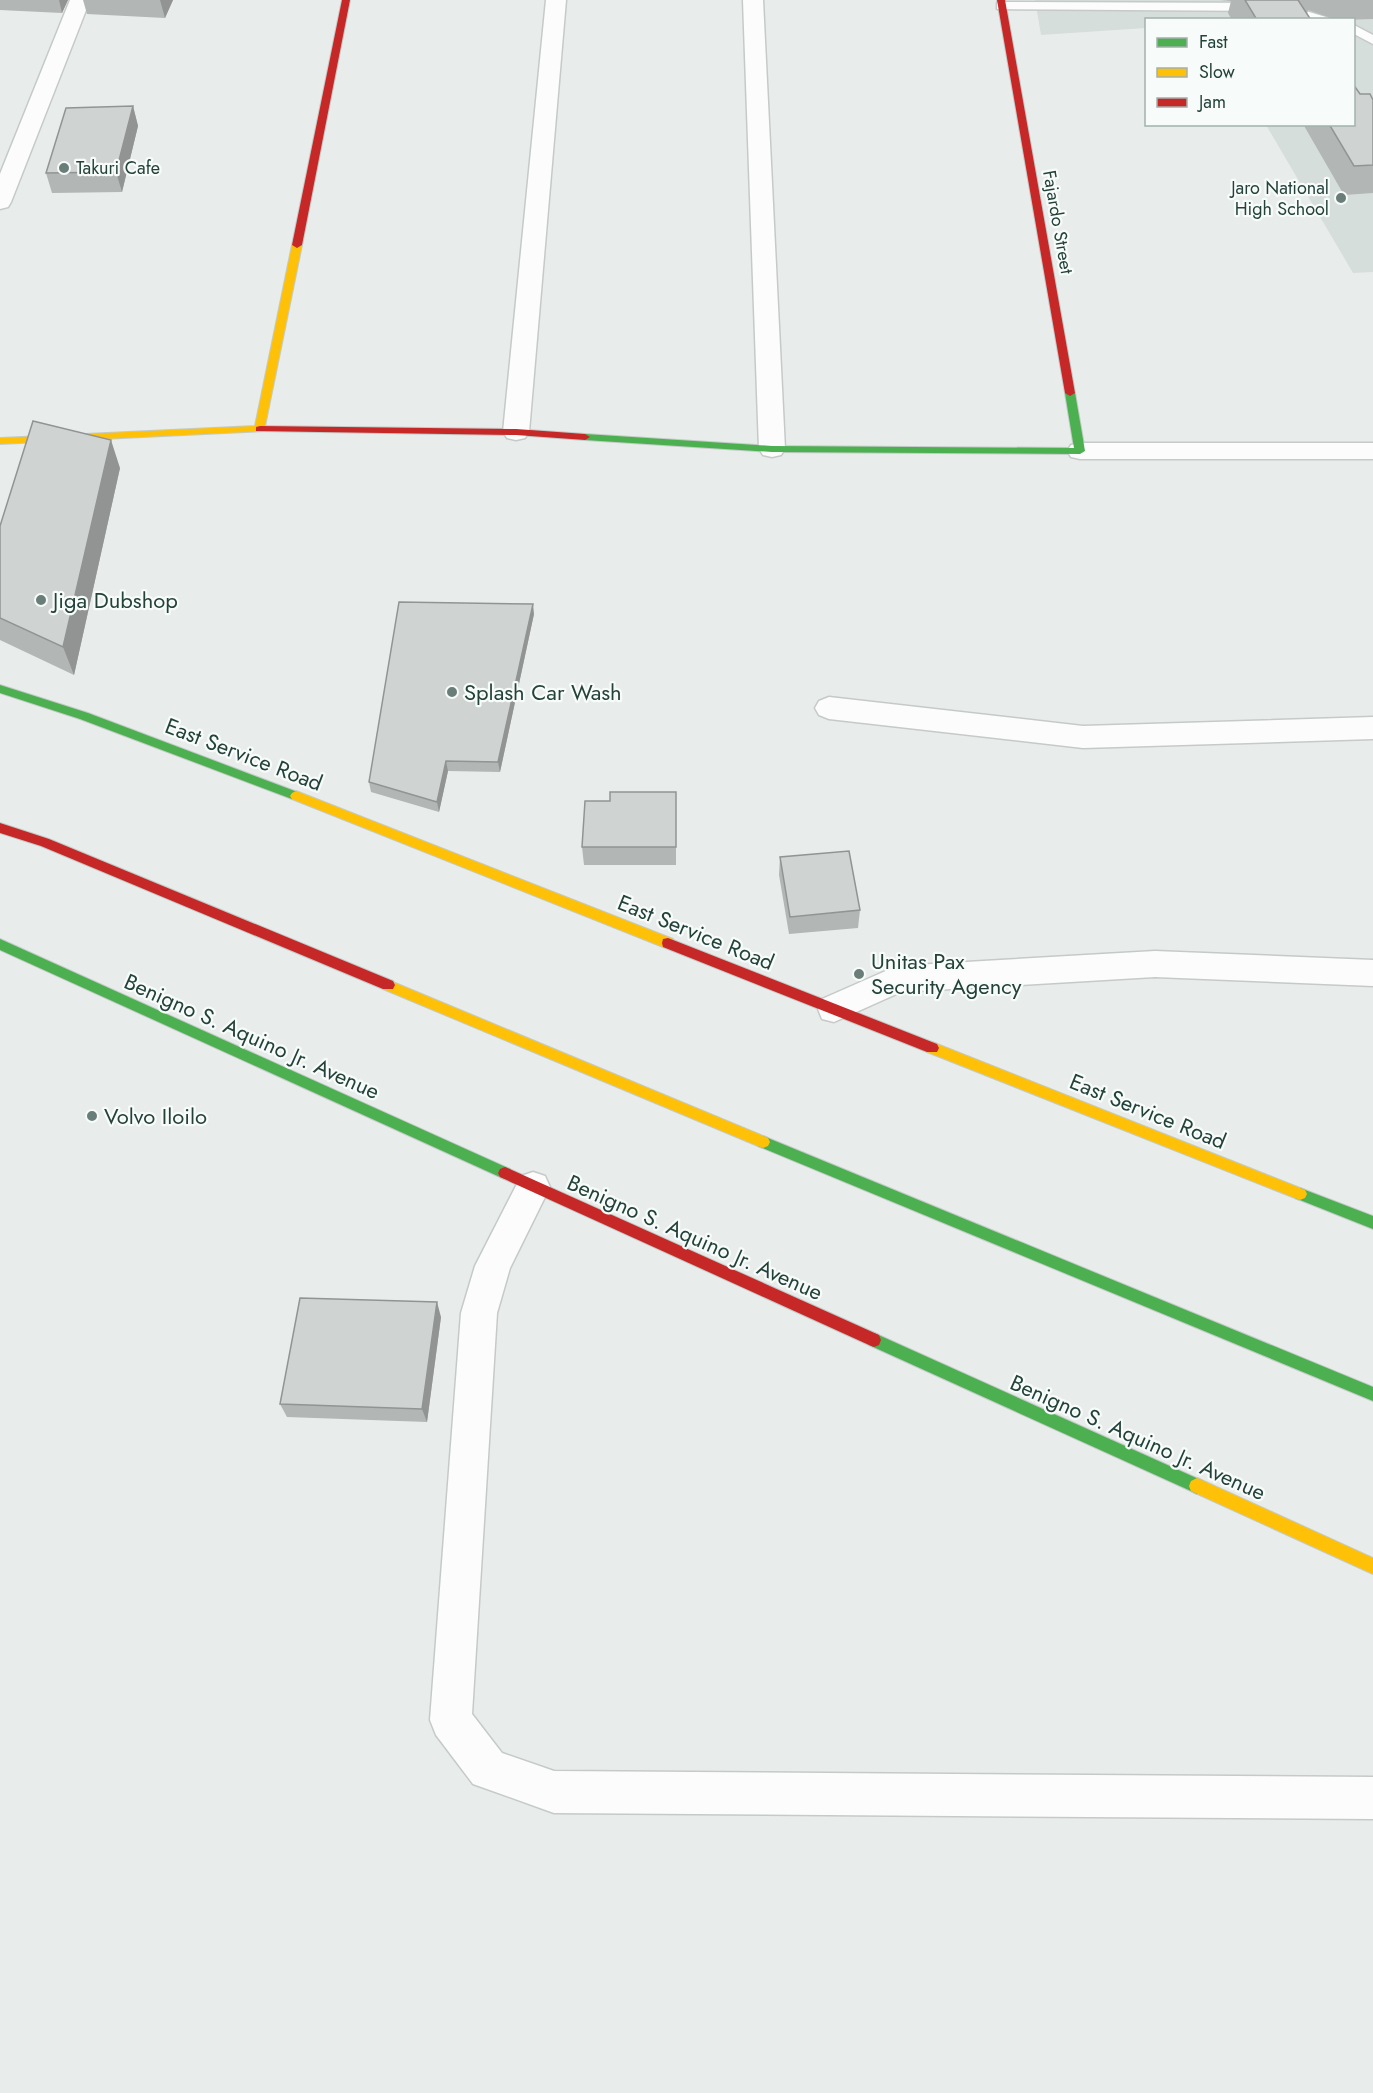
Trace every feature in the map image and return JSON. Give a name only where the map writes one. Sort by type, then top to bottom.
[{"type":"main road","points":[[260,429],[346,0]]},
{"type":"main road","name":"Fajardo Street","points":[[1001,3],[1080,451]]},
{"type":"main road","points":[[0,441],[260,429],[516,432],[772,449],[1080,451]]},
{"type":"main road","name":"East Service Road","points":[[0,689],[84,716],[221,766],[1373,1223]]},
{"type":"main road","points":[[0,828],[56,846],[1150,1304],[1373,1394]]},
{"type":"main road","name":"Benigno S. Aquino Jr. Avenue","points":[[0,944],[1373,1566]]},
{"type":"street","points":[[0,202],[80,0]]},
{"type":"street","points":[[516,432],[556,0]]},
{"type":"street","points":[[753,0],[772,449]]},
{"type":"street","points":[[1080,451],[1373,451]]},
{"type":"street","points":[[829,708],[1083,736],[1373,728]]},
{"type":"street","points":[[834,1009],[897,979],[1155,964],[1373,973]]},
{"type":"street","points":[[533,1187],[493,1266],[479,1313],[451,1720],[488,1769],[554,1792],[1373,1798]]},
{"type":"lane","points":[[1001,3],[1279,7],[1322,18]]},
{"type":"lane","points":[[1355,30],[1373,40]]},
{"type":"shaded area","name":"Jaro National High School","points":[[1035,0],[1373,0],[1373,272],[1353,273],[1267,126],[1355,126],[1355,18],[1145,18],[1145,28],[1041,35]]},
{"type":"building","points":[[1245,0],[1298,0],[1310,18],[1256,18]]},
{"type":"building","points":[[1355,87],[1360,94],[1370,94],[1373,100],[1373,165],[1354,166],[1330,126],[1355,126]]},
{"type":"building","points":[[133,106],[116,172],[46,173],[66,108]]},
{"type":"building","points":[[33,421],[111,440],[63,647],[0,618],[0,526]]},
{"type":"building","name":"Splash Car Wash","points":[[399,602],[533,604],[498,762],[446,761],[437,802],[369,782]]},
{"type":"building","points":[[610,792],[676,792],[676,847],[582,847],[585,801],[610,801]]},
{"type":"building","points":[[849,851],[860,910],[790,917],[780,857]]},
{"type":"building","points":[[300,1298],[437,1302],[422,1409],[280,1404]]},
{"type":"traffic: fast","points":[[585,437],[772,449],[1080,451],[1070,393]]},
{"type":"traffic: fast","points":[[0,689],[84,716],[296,796]]},
{"type":"traffic: fast","points":[[0,944],[505,1173]]},
{"type":"traffic: fast","points":[[763,1142],[1373,1394]]},
{"type":"traffic: fast","points":[[1300,1194],[1373,1223]]},
{"type":"traffic: fast","points":[[874,1340],[1197,1486]]},
{"type":"traffic: slow","points":[[0,441],[260,429],[297,245]]},
{"type":"traffic: slow","points":[[296,796],[668,943]]},
{"type":"traffic: slow","points":[[388,985],[763,1142]]},
{"type":"traffic: slow","points":[[932,1048],[1300,1194]]},
{"type":"traffic: slow","points":[[1197,1486],[1373,1566]]},
{"type":"traffic: jam","points":[[297,245],[346,0]]},
{"type":"traffic: jam","points":[[1001,0],[1070,393]]},
{"type":"traffic: jam","points":[[260,429],[516,432],[585,437]]},
{"type":"traffic: jam","points":[[0,828],[45,842],[388,985]]},
{"type":"traffic: jam","points":[[668,943],[932,1048]]},
{"type":"traffic: jam","points":[[505,1173],[874,1340]]},
{"type":"place","name":"Takuri Cafe","points":[[64,168]]},
{"type":"place","name":"Jaro National High School","points":[[1341,198]]},
{"type":"place","name":"Jiga Dubshop","points":[[41,600]]},
{"type":"place","name":"Splash Car Wash","points":[[452,692]]},
{"type":"place","name":"Unitas Pax Security Agency","points":[[859,974]]},
{"type":"place","name":"Volvo Iloilo","points":[[92,1116]]}]
